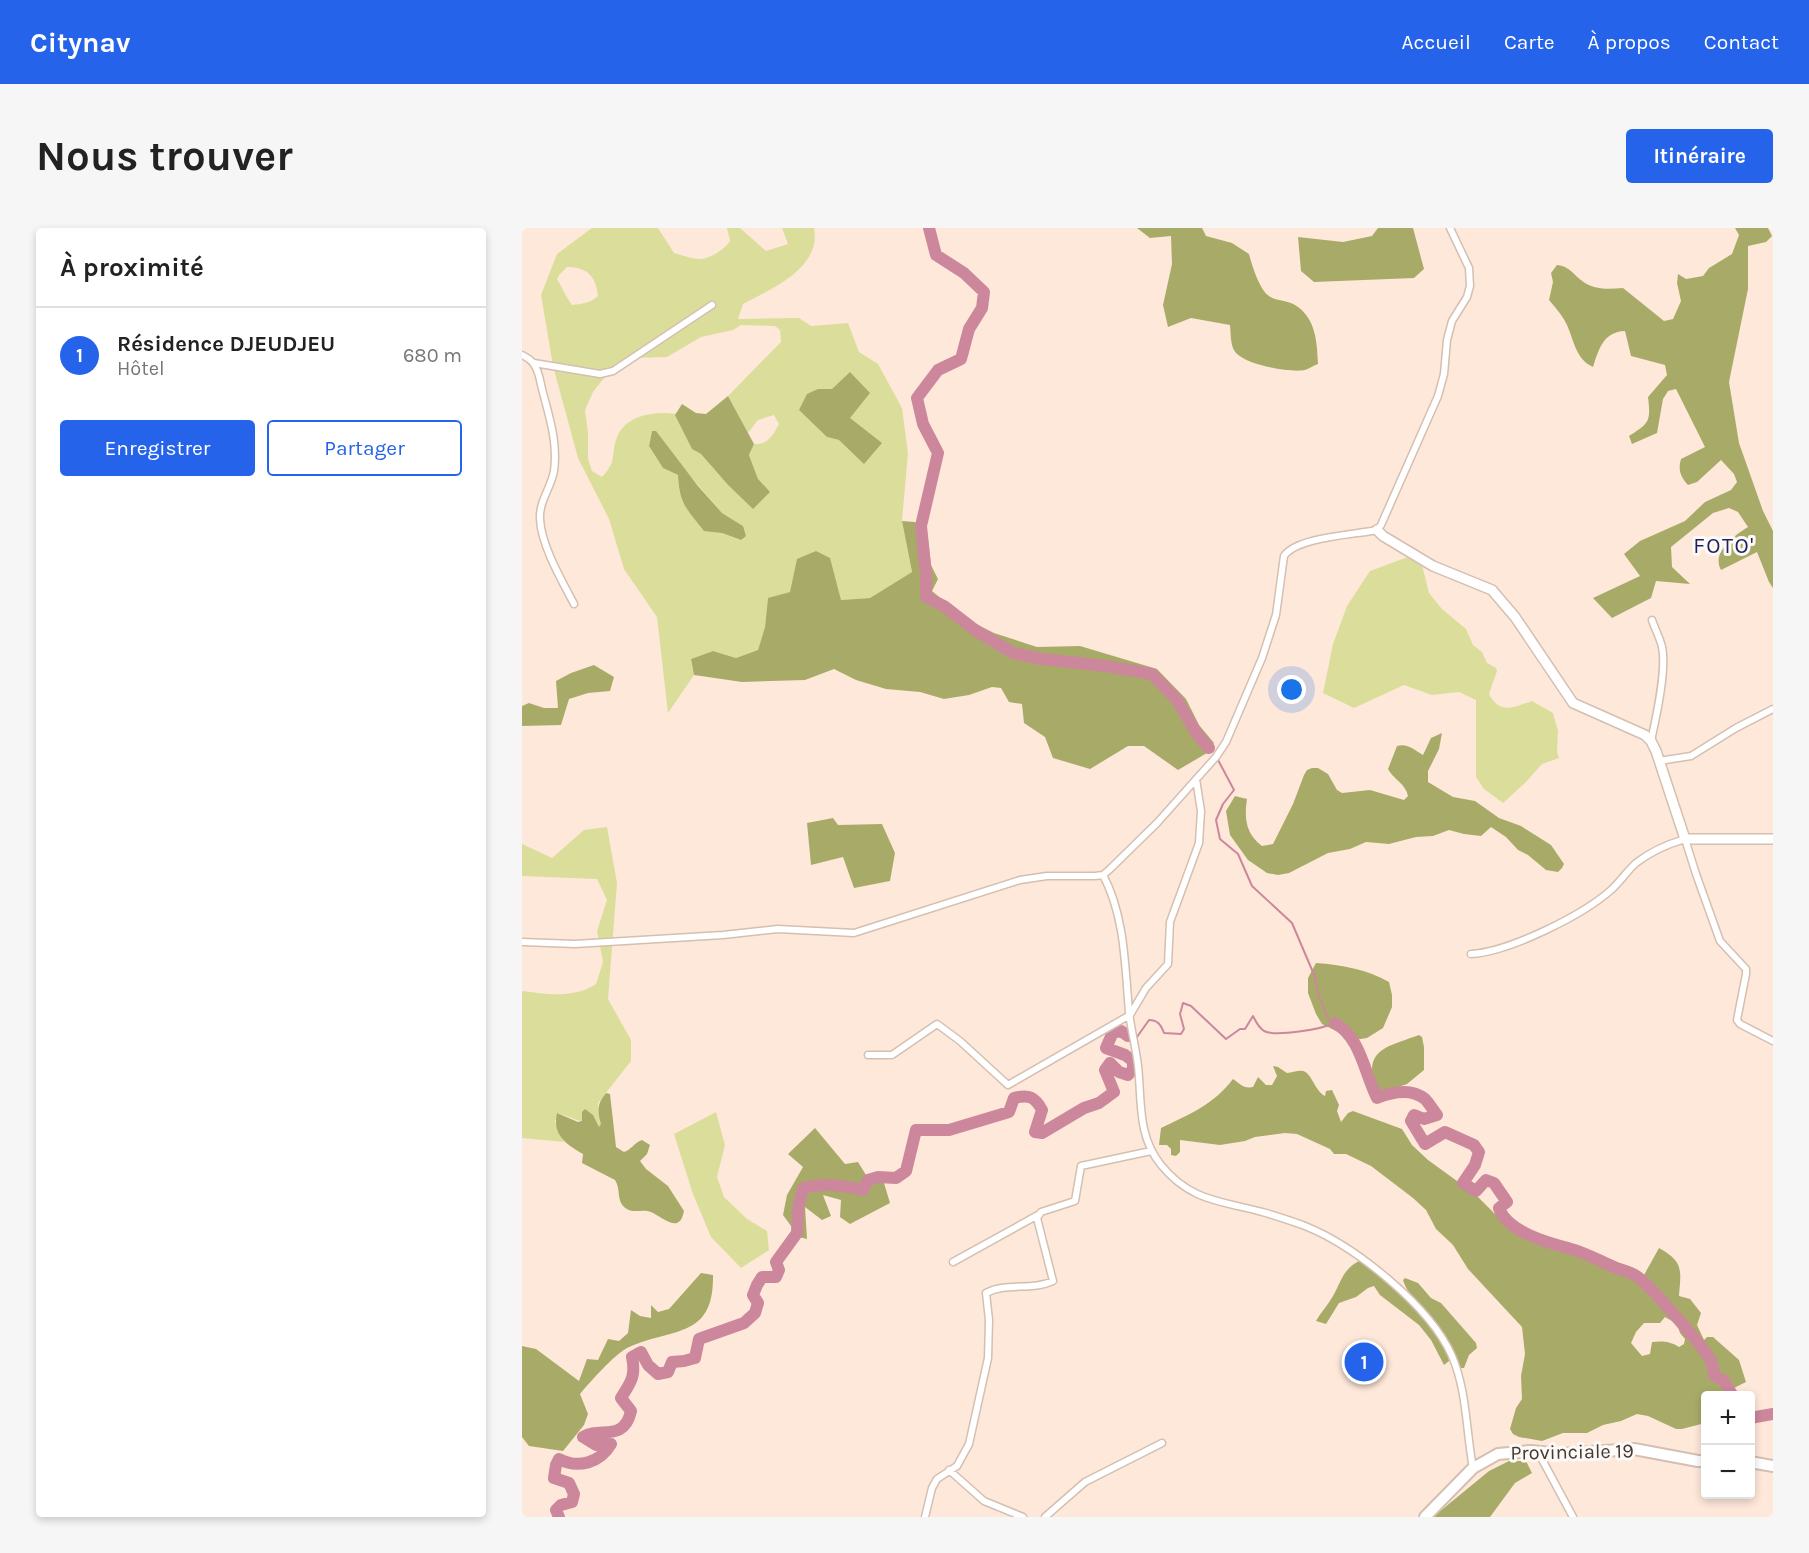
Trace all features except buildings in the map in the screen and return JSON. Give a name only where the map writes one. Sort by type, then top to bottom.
[{"type":"main road","name":"Provinciale 19","points":[[1425,1517],[1473,1468],[1498,1454],[1513,1451],[1560,1454],[1634,1449],[1701,1461]]},
{"type":"main road","points":[[1755,1463],[1773,1466]]},
{"type":"street","points":[[1377,530],[1392,502],[1438,396],[1444,374],[1447,340],[1452,321],[1467,297],[1470,286],[1469,268],[1450,228]]},
{"type":"street","points":[[522,355],[534,363],[600,374],[613,371],[712,304]]},
{"type":"street","points":[[534,363],[551,420],[555,443],[554,470],[542,503],[540,519],[543,536],[574,604]]},
{"type":"street","points":[[522,942],[575,944],[723,935],[778,929],[854,933],[1020,880],[1047,876],[1102,875],[1157,823],[1216,758],[1226,742],[1262,658],[1276,615],[1284,556],[1289,549],[1305,542],[1377,530],[1433,566],[1492,590],[1515,617],[1574,703],[1645,735],[1651,741],[1720,941],[1746,969],[1737,1020],[1740,1024],[1773,1041]]},
{"type":"street","points":[[1651,741],[1658,712],[1663,662],[1662,648],[1652,620]]},
{"type":"street","points":[[1659,761],[1691,756],[1736,728],[1773,709]]},
{"type":"street","points":[[868,1055],[892,1054],[937,1024],[960,1041],[1008,1084],[1130,1015],[1146,988],[1168,964],[1170,922],[1199,843],[1201,811],[1196,779]]},
{"type":"street","points":[[1471,954],[1494,951],[1569,919],[1610,890],[1636,863],[1658,849],[1685,839],[1773,839]]},
{"type":"street","points":[[1102,875],[1114,901],[1120,930],[1138,1064],[1142,1122],[1151,1151],[1178,1182],[1194,1193],[1205,1199],[1264,1213],[1305,1226],[1365,1261],[1408,1298],[1441,1336],[1453,1358],[1465,1411],[1473,1468]]},
{"type":"street","points":[[953,1262],[1038,1215],[1076,1201],[1080,1166],[1151,1151]]},
{"type":"street","points":[[925,1517],[932,1488],[937,1479],[962,1460],[969,1444],[986,1369],[989,1320],[986,1293],[1000,1288],[1036,1287],[1053,1281],[1038,1215]]},
{"type":"street","points":[[1044,1517],[1085,1482],[1162,1443]]},
{"type":"street","points":[[1537,1452],[1573,1517]]},
{"type":"street","points":[[949,1470],[984,1501],[1023,1517]]},
{"type":"green space","points":[[592,228],[658,228],[674,253],[704,259],[728,244],[730,241],[727,228],[740,228],[766,251],[788,244],[782,228],[814,228],[814,242],[810,255],[802,266],[780,284],[743,304],[738,319],[799,318],[811,326],[848,323],[859,352],[878,364],[902,408],[908,453],[902,521],[912,572],[870,598],[841,600],[790,592],[768,599],[765,627],[758,650],[736,658],[713,651],[691,659],[694,675],[668,713],[657,617],[624,569],[609,519],[578,458],[553,366],[541,295],[557,254]],"holes":[[[567,267],[585,271],[593,278],[598,296],[589,302],[572,305],[557,279]],[[741,325],[775,326],[780,330],[781,342],[728,396],[748,433],[758,420],[774,415],[779,424],[766,441],[754,444],[749,455],[758,479],[753,508],[728,485],[701,454],[692,449],[676,414],[650,414],[634,419],[621,430],[617,437],[612,462],[607,471],[602,477],[592,471],[588,459],[585,410],[593,392],[608,373],[632,358],[667,357],[701,337],[733,330]],[[818,389],[832,389],[850,418],[839,440],[827,437]],[[652,431],[722,513],[743,526],[740,540],[722,533],[704,530],[682,499],[678,475],[663,468],[649,446]]]},
{"type":"green space","points":[[1137,228],[1202,228],[1206,236],[1232,243],[1249,254],[1256,276],[1265,293],[1272,298],[1295,305],[1307,317],[1316,339],[1318,364],[1298,371],[1269,367],[1249,361],[1234,350],[1230,325],[1191,318],[1168,327],[1163,305],[1172,264],[1171,236],[1150,238]]},
{"type":"green space","points":[[1378,228],[1413,228],[1424,269],[1414,278],[1314,282],[1301,271],[1298,237],[1343,242],[1372,236]]},
{"type":"green space","points":[[1735,228],[1768,228],[1772,236],[1766,242],[1748,246],[1748,289],[1729,382],[1739,443],[1763,511],[1773,531],[1773,588],[1757,552],[1721,570],[1719,557],[1722,551],[1731,539],[1748,527],[1738,512],[1729,508],[1713,513],[1671,547],[1672,567],[1690,584],[1656,581],[1651,598],[1612,618],[1593,598],[1640,576],[1624,554],[1640,541],[1685,521],[1705,502],[1731,490],[1737,482],[1734,474],[1721,460],[1697,482],[1688,485],[1683,479],[1680,473],[1681,459],[1705,447],[1676,389],[1668,391],[1663,399],[1657,433],[1632,444],[1629,436],[1645,425],[1649,417],[1648,397],[1667,375],[1665,365],[1631,356],[1625,331],[1607,338],[1600,348],[1593,367],[1582,359],[1564,320],[1549,300],[1553,282],[1551,273],[1557,265],[1569,269],[1581,280],[1594,287],[1623,288],[1664,321],[1673,319],[1681,301],[1677,283],[1678,274],[1686,279],[1703,276],[1709,268],[1732,254],[1739,235]]},
{"type":"green space","points":[[850,372],[870,393],[850,418],[882,443],[864,464],[839,440],[827,437],[799,410],[807,394],[818,389],[832,389]]},
{"type":"green space","points":[[728,396],[754,444],[749,455],[758,479],[770,492],[753,509],[701,454],[692,449],[675,415],[682,404],[696,413],[706,414]]},
{"type":"green space","points":[[652,431],[656,431],[722,513],[743,526],[746,536],[741,540],[722,533],[704,531],[682,500],[678,475],[663,468],[649,446]]},
{"type":"green space","points":[[902,521],[915,522],[927,533],[931,565],[938,579],[932,591],[966,619],[994,633],[1037,647],[1080,646],[1157,669],[1186,699],[1199,725],[1214,743],[1207,753],[1178,770],[1144,746],[1128,746],[1090,769],[1053,758],[1045,737],[1024,723],[1022,704],[1009,702],[1001,688],[992,687],[969,695],[944,699],[920,692],[886,689],[856,680],[834,669],[805,680],[742,682],[694,675],[691,659],[713,651],[736,658],[758,650],[765,627],[768,598],[790,592],[797,559],[816,551],[830,558],[841,600],[870,598],[912,572]]},
{"type":"green space","points":[[1419,553],[1429,593],[1442,609],[1466,629],[1473,645],[1482,652],[1487,663],[1496,668],[1489,694],[1493,701],[1508,708],[1532,701],[1553,713],[1558,731],[1559,758],[1542,764],[1503,803],[1484,789],[1476,777],[1476,700],[1459,692],[1432,695],[1404,685],[1354,708],[1323,693],[1333,644],[1347,606],[1370,571]]},
{"type":"green space","points":[[594,665],[614,677],[610,691],[588,693],[569,699],[561,725],[522,726],[522,706],[529,703],[544,708],[558,708],[556,681]]},
{"type":"green space","points":[[1442,733],[1439,749],[1428,771],[1428,782],[1453,797],[1475,801],[1499,818],[1521,826],[1551,845],[1564,864],[1558,872],[1546,870],[1491,827],[1481,836],[1449,830],[1433,836],[1416,837],[1389,844],[1366,842],[1350,849],[1328,853],[1289,873],[1278,875],[1267,873],[1248,860],[1230,835],[1226,811],[1235,796],[1247,799],[1246,819],[1252,836],[1262,846],[1273,844],[1293,804],[1304,775],[1312,768],[1318,768],[1328,774],[1337,790],[1342,793],[1370,790],[1404,800],[1408,796],[1407,792],[1388,769],[1397,746],[1408,746],[1423,755],[1431,738]]},
{"type":"green space","points":[[833,818],[838,825],[882,824],[895,853],[890,881],[854,888],[843,857],[811,865],[807,823]]},
{"type":"green space","points":[[607,827],[617,883],[608,999],[631,1040],[631,1061],[598,1103],[602,1124],[599,1128],[558,1113],[555,1122],[564,1142],[522,1138],[522,991],[569,994],[596,984],[603,962],[597,931],[607,900],[597,879],[522,876],[522,844],[552,858],[584,830]]},
{"type":"green space","points":[[1316,963],[1354,968],[1389,982],[1392,1007],[1383,1028],[1367,1038],[1354,1040],[1322,1024],[1308,993],[1308,978]]},
{"type":"green space","points":[[1419,1035],[1422,1037],[1424,1047],[1424,1070],[1407,1084],[1382,1093],[1376,1090],[1372,1066],[1375,1058],[1388,1047]]},
{"type":"green space","points":[[1273,1066],[1287,1073],[1306,1072],[1322,1094],[1325,1096],[1326,1091],[1332,1090],[1339,1105],[1337,1111],[1341,1122],[1348,1113],[1353,1111],[1402,1129],[1412,1145],[1428,1160],[1475,1194],[1500,1219],[1529,1239],[1582,1256],[1634,1278],[1644,1275],[1659,1248],[1667,1253],[1677,1262],[1679,1268],[1679,1296],[1690,1299],[1701,1313],[1697,1325],[1704,1340],[1707,1337],[1713,1337],[1739,1360],[1746,1382],[1728,1391],[1701,1391],[1701,1424],[1682,1429],[1676,1429],[1648,1416],[1637,1414],[1587,1433],[1563,1433],[1542,1441],[1513,1434],[1510,1429],[1516,1408],[1522,1399],[1521,1376],[1525,1354],[1522,1327],[1468,1269],[1453,1245],[1436,1229],[1426,1210],[1413,1198],[1371,1166],[1346,1154],[1334,1154],[1330,1149],[1297,1134],[1285,1133],[1255,1137],[1220,1145],[1180,1140],[1180,1152],[1176,1156],[1171,1155],[1171,1149],[1167,1145],[1159,1145],[1161,1128],[1209,1102],[1233,1079],[1242,1086],[1253,1087],[1258,1077],[1266,1085],[1272,1085],[1277,1076]],"holes":[[[1665,1317],[1677,1324],[1685,1339],[1684,1344],[1679,1347],[1666,1342],[1652,1342],[1650,1354],[1642,1356],[1631,1343],[1636,1332],[1644,1323],[1660,1323]]]},
{"type":"green space","points":[[606,1093],[610,1094],[616,1147],[624,1152],[642,1140],[650,1145],[647,1154],[640,1161],[646,1169],[668,1186],[684,1211],[679,1222],[671,1223],[651,1212],[631,1211],[624,1207],[620,1201],[615,1180],[582,1163],[583,1154],[566,1142],[559,1133],[557,1113],[578,1122],[582,1121],[582,1112],[585,1109],[593,1115],[599,1127],[601,1124],[599,1107]]},
{"type":"green space","points":[[716,1112],[725,1145],[717,1177],[724,1197],[747,1219],[767,1231],[769,1250],[741,1268],[711,1237],[693,1194],[674,1134]]},
{"type":"green space","points":[[815,1128],[845,1164],[858,1162],[866,1175],[881,1173],[890,1203],[850,1224],[840,1217],[841,1200],[823,1195],[831,1216],[822,1220],[805,1207],[807,1239],[799,1237],[783,1215],[787,1195],[803,1167],[788,1154]]},
{"type":"green space","points":[[1359,1261],[1398,1292],[1426,1320],[1446,1349],[1449,1361],[1444,1365],[1431,1340],[1419,1325],[1380,1295],[1374,1286],[1356,1297],[1339,1303],[1326,1324],[1316,1321],[1346,1272]]},
{"type":"green space","points":[[701,1273],[713,1275],[711,1296],[706,1311],[698,1321],[674,1333],[627,1348],[609,1363],[580,1394],[588,1414],[584,1425],[563,1451],[529,1446],[522,1437],[522,1346],[536,1349],[579,1381],[587,1359],[598,1360],[608,1339],[619,1341],[628,1333],[631,1310],[640,1316],[651,1318],[651,1305],[658,1312],[669,1309]]},
{"type":"green space","points":[[1405,1278],[1418,1283],[1431,1298],[1441,1303],[1476,1343],[1477,1348],[1469,1355],[1464,1368],[1460,1368],[1450,1344],[1439,1327],[1405,1286],[1403,1280]]},
{"type":"green space","points":[[1509,1461],[1526,1461],[1532,1473],[1515,1483],[1490,1517],[1433,1517],[1489,1471]]},
{"type":"waterway","points":[[929,228],[936,255],[964,273],[984,292],[982,308],[969,329],[961,359],[938,370],[917,398],[923,424],[938,453],[921,526],[926,597],[944,606],[975,630],[1013,653],[1152,674],[1177,700],[1197,734],[1209,748]]},
{"type":"waterway","points":[[1217,758],[1234,790],[1223,804],[1216,820],[1220,839],[1238,854],[1252,886],[1292,923],[1315,977],[1318,993],[1328,1019],[1335,1023]]},
{"type":"waterway","points":[[1137,1037],[1149,1020],[1159,1024],[1164,1033],[1181,1034],[1184,1029],[1180,1014],[1183,1003],[1191,1006],[1226,1039],[1240,1029],[1245,1029],[1253,1016],[1260,1028],[1270,1033],[1299,1032],[1335,1023]]},
{"type":"waterway","points":[[1335,1023],[1351,1037],[1377,1098],[1408,1092],[1428,1102],[1437,1115],[1424,1119],[1414,1115],[1411,1121],[1425,1144],[1445,1132],[1474,1145],[1479,1152],[1475,1165],[1463,1183],[1476,1191],[1486,1180],[1494,1183],[1507,1202],[1499,1208],[1503,1216],[1519,1230],[1630,1272],[1642,1280],[1698,1343],[1711,1361],[1714,1375],[1724,1381],[1730,1391]]},
{"type":"waterway","points":[[559,1517],[556,1510],[561,1505],[572,1502],[574,1494],[569,1483],[554,1478],[556,1465],[559,1459],[574,1464],[595,1460],[611,1444],[596,1445],[583,1437],[617,1430],[628,1421],[631,1411],[621,1398],[632,1379],[632,1357],[641,1352],[648,1365],[658,1374],[668,1372],[672,1362],[695,1358],[699,1339],[744,1323],[755,1313],[758,1303],[753,1295],[757,1285],[762,1277],[776,1277],[779,1270],[776,1262],[797,1233],[798,1208],[803,1188],[833,1185],[863,1190],[868,1180],[878,1177],[896,1178],[906,1171],[916,1130],[949,1130],[1009,1112],[1014,1098],[1024,1096],[1037,1102],[1042,1110],[1035,1132],[1042,1133],[1084,1108],[1099,1103],[1114,1092],[1105,1070],[1110,1063],[1119,1072],[1128,1075],[1133,1069],[1133,1061],[1125,1055],[1106,1048],[1113,1032],[1121,1031],[1128,1036]]},
{"type":"waterway","points":[[1755,1417],[1773,1414]]},
{"type":"place","name":"Résidence DJEUDJEU","points":[[1364,1362]]},
{"type":"district","name":"FOTO'","points":[[1724,546]]}]
